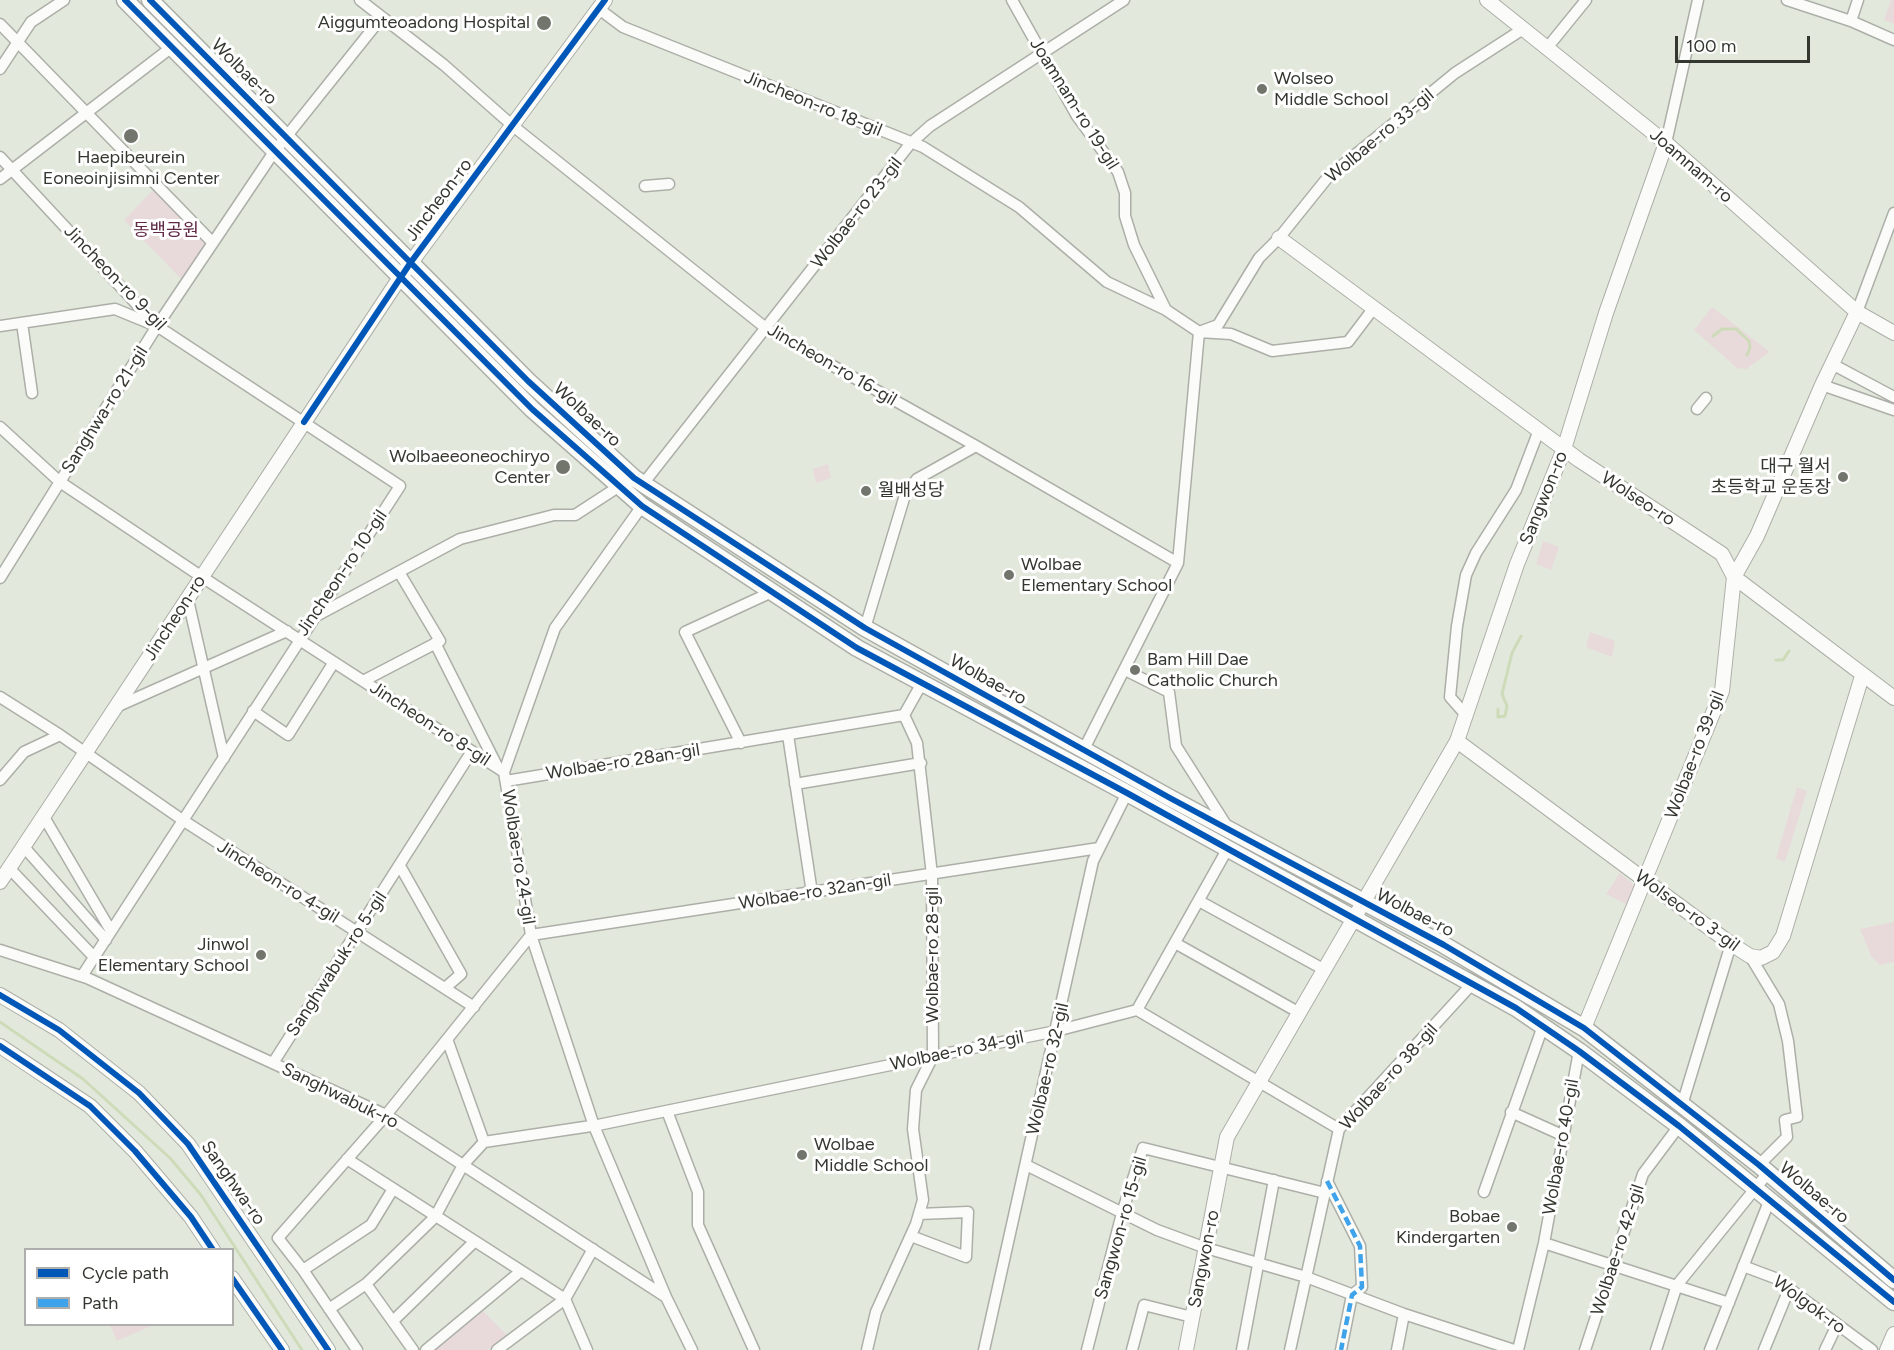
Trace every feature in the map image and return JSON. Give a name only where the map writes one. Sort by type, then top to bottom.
[{"type":"main road","name":"Wolbae-ro","points":[[125,0],[532,410],[642,506],[774,591],[857,648],[1228,848],[1543,1026],[1679,1126],[1894,1302]]},
{"type":"main road","name":"Wolbae-ro","points":[[150,0],[528,381],[643,484],[865,628],[1362,903],[1443,945],[1584,1028],[1763,1170],[1894,1280]]},
{"type":"street","points":[[0,69],[31,22],[64,0]]},
{"type":"street","points":[[360,0],[444,65],[513,126]]},
{"type":"street","name":"Joamnam-ro 19-gil","points":[[1012,0],[1077,116],[1118,172],[1125,193],[1125,216],[1134,244],[1166,310]]},
{"type":"street","name":"Wolbae-ro 23-gil","points":[[643,484],[910,144],[930,126],[1124,0]]},
{"type":"street","name":"Joamnam-ro","points":[[1486,0],[1666,143],[1857,312],[1894,333]]},
{"type":"street","points":[[1547,48],[1586,0]]},
{"type":"street","name":"Sangwon-ro","points":[[1186,1350],[1227,1137],[1457,741],[1517,564],[1564,449],[1606,313],[1666,143],[1698,0]]},
{"type":"street","points":[[1787,0],[1851,21],[1894,40]]},
{"type":"street","points":[[1851,21],[1858,0]]},
{"type":"street","name":"Jincheon-ro","points":[[4,873],[24,847],[189,600],[401,276],[602,4]]},
{"type":"street","name":"Jincheon-ro 18-gil","points":[[602,4],[623,27],[922,147],[1019,207],[1107,282],[1166,310],[1199,332]]},
{"type":"street","name":"Sanghwa-ro 21-gil","points":[[0,578],[157,326],[285,135],[382,17]]},
{"type":"street","points":[[0,24],[213,243]]},
{"type":"street","name":"Wolbae-ro 33-gil","points":[[1199,332],[1218,326],[1259,258],[1279,238],[1328,177],[1455,73],[1523,29]]},
{"type":"street","points":[[0,179],[171,47]]},
{"type":"street","name":"Jincheon-ro 16-gil","points":[[513,126],[766,329],[976,446],[1178,563]]},
{"type":"street","name":"Jincheon-ro 9-gil","points":[[0,158],[157,326],[304,422]]},
{"type":"street","points":[[645,186],[669,184]]},
{"type":"street","points":[[1857,312],[1894,213]]},
{"type":"street","name":"Wolseo-ro","points":[[1279,238],[1564,449],[1722,554],[1734,577],[1894,698]]},
{"type":"street","points":[[0,327],[115,309],[157,326]]},
{"type":"street","points":[[1084,749],[1178,563],[1199,332],[1231,333],[1272,351],[1348,342],[1373,309]]},
{"type":"street","name":"Wolbae-ro 39-gil","points":[[1584,1028],[1646,882],[1722,691],[1734,577],[1757,536],[1822,385],[1857,312]]},
{"type":"street","points":[[22,323],[32,393]]},
{"type":"street","points":[[1832,364],[1894,397]]},
{"type":"street","points":[[1822,385],[1894,410]]},
{"type":"street","points":[[1697,409],[1706,399]]},
{"type":"street","name":"Jincheon-ro 10-gil","points":[[82,976],[400,486],[304,422]]},
{"type":"street","name":"Jincheon-ro 8-gil","points":[[0,427],[60,482],[502,773]]},
{"type":"street","points":[[1465,714],[1449,697],[1466,575],[1476,553],[1516,490],[1539,430]]},
{"type":"street","points":[[865,628],[905,495],[917,479],[976,446]]},
{"type":"street","points":[[313,617],[460,539],[554,515],[575,515],[618,487]]},
{"type":"street","name":"Wolbae-ro 24-gil","points":[[642,506],[555,628],[502,773],[531,935],[594,1126],[666,1297]]},
{"type":"street","points":[[399,572],[437,642]]},
{"type":"street","points":[[741,742],[686,632],[774,591]]},
{"type":"street","points":[[189,600],[224,758]]},
{"type":"street","points":[[116,707],[287,631]]},
{"type":"street","name":"Jincheon-ro 8-gil","points":[[363,681],[437,642],[502,773]]},
{"type":"street","points":[[253,711],[288,735],[334,662]]},
{"type":"street","points":[[1125,670],[1169,692],[1176,746],[1229,830]]},
{"type":"street","name":"Wolseo-ro 3-gil","points":[[1457,741],[1731,944],[1750,956],[1761,958],[1773,952],[1783,936],[1862,676]]},
{"type":"street","points":[[904,715],[922,683]]},
{"type":"street","name":"Jincheon-ro 4-gil","points":[[0,697],[60,735],[184,821],[474,1007]]},
{"type":"street","name":"Wolbae-ro 28an-gil","points":[[502,773],[741,742],[904,715]]},
{"type":"street","name":"Wolbae-ro 28-gil","points":[[867,1350],[876,1312],[911,1236],[923,1200],[913,1129],[916,1090],[933,1056],[932,875],[918,743],[904,715]]},
{"type":"street","points":[[0,780],[24,752],[60,735]]},
{"type":"street","points":[[788,735],[812,893]]},
{"type":"street","name":"Sanghwabuk-ro 5-gil","points":[[273,1063],[472,752]]},
{"type":"street","points":[[795,784],[921,763]]},
{"type":"street","name":"Wolbae-ro 32-gil","points":[[984,1350],[1093,861],[1127,793]]},
{"type":"street","points":[[44,817],[109,935]]},
{"type":"street","points":[[24,847],[109,935]]},
{"type":"street","name":"Wolbae-ro 32an-gil","points":[[531,935],[1099,848]]},
{"type":"street","points":[[1228,848],[1137,1010],[1258,1084],[1339,1129]]},
{"type":"street","name":"Sanghwabuk-ro 5-gil","points":[[400,866],[461,974],[445,988]]},
{"type":"street","points":[[4,873],[94,957]]},
{"type":"street","points":[[1199,901],[1323,969]]},
{"type":"street","points":[[357,1350],[303,1270],[278,1238],[386,1115],[531,935]]},
{"type":"street","points":[[1175,943],[1298,1012]]},
{"type":"street","points":[[1682,1105],[1731,944]]},
{"type":"street","name":"Sanghwabuk-ro","points":[[0,950],[82,976],[386,1115],[666,1297]]},
{"type":"street","points":[[1656,1350],[1677,1285],[1756,1188],[1763,1170],[1787,1137],[1785,1120],[1797,1117],[1788,1041],[1779,1004],[1750,956]]},
{"type":"street","name":"Wolbae-ro 38-gil","points":[[1290,1350],[1339,1129],[1472,984]]},
{"type":"street","name":"Sanghwa-ro","points":[[0,995],[59,1030],[139,1093],[188,1144],[328,1350]]},
{"type":"street","name":"Wolbae-ro 34-gil","points":[[594,1126],[1056,1031],[1137,1010]]},
{"type":"street","points":[[1484,1192],[1543,1026]]},
{"type":"street","points":[[447,1039],[484,1142]]},
{"type":"street","points":[[0,1046],[90,1106],[135,1151],[184,1208],[212,1248]]},
{"type":"street","name":"Wolbae-ro 40-gil","points":[[1516,1350],[1544,1243],[1579,1051]]},
{"type":"street","points":[[667,1111],[698,1192],[698,1225],[754,1350]]},
{"type":"street","points":[[1511,1112],[1562,1135]]},
{"type":"street","points":[[329,1309],[366,1284],[435,1217],[464,1165],[484,1142],[594,1126]]},
{"type":"street","name":"Wolbae-ro 42-gil","points":[[1585,1350],[1642,1174],[1679,1126]]},
{"type":"street","name":"Sangwon-ro 15-gil","points":[[1087,1350],[1122,1213],[1143,1148],[1222,1167]]},
{"type":"street","points":[[348,1159],[565,1299],[587,1350]]},
{"type":"street","points":[[1026,1165],[1156,1230],[1206,1248],[1306,1277],[1404,1314],[1516,1350]]},
{"type":"street","points":[[1222,1167],[1325,1193]]},
{"type":"street","points":[[1242,1350],[1274,1180]]},
{"type":"street","points":[[1328,1180],[1360,1246],[1362,1287],[1352,1295],[1341,1350]]},
{"type":"street","points":[[303,1270],[371,1225],[393,1189]]},
{"type":"street","points":[[1710,1350],[1770,1199]]},
{"type":"street","points":[[911,1236],[966,1257],[968,1212],[919,1214]]},
{"type":"street","points":[[393,1321],[474,1242]]},
{"type":"street","points":[[1544,1243],[1614,1264],[1729,1304]]},
{"type":"street","points":[[496,1350],[565,1299],[593,1249]]},
{"type":"street","name":"Wolgok-ro","points":[[1743,1266],[1775,1278],[1872,1350]]},
{"type":"street","points":[[426,1350],[521,1271]]},
{"type":"street","points":[[234,1281],[282,1350]]},
{"type":"street","points":[[366,1284],[413,1350]]},
{"type":"street","points":[[1764,1350],[1789,1289]]},
{"type":"street","points":[[666,1297],[692,1350]]},
{"type":"street","points":[[1132,1350],[1144,1305],[1192,1317]]},
{"type":"street","points":[[1396,1350],[1404,1314]]},
{"type":"street","points":[[1825,1350],[1837,1325]]},
{"type":"street","points":[[1887,1350],[1894,1334]]},
{"type":"green space","points":[[1891,0],[1894,0],[1894,24],[1884,20]]},
{"type":"green space","name":"동백공원","points":[[155,188],[208,242],[182,280],[124,220]]},
{"type":"green space","points":[[1712,307],[1770,352],[1746,369],[1737,368],[1694,330]]},
{"type":"green space","points":[[828,464],[831,478],[816,483],[813,469]]},
{"type":"green space","points":[[1543,541],[1559,547],[1551,570],[1536,564]]},
{"type":"green space","points":[[1590,632],[1615,641],[1612,657],[1586,647]]},
{"type":"green space","points":[[1797,787],[1807,791],[1785,862],[1776,858]]},
{"type":"green space","points":[[1620,873],[1635,886],[1626,904],[1606,894]]},
{"type":"green space","points":[[1894,922],[1894,962],[1880,965],[1871,956],[1860,929]]},
{"type":"green space","points":[[481,1309],[507,1335],[488,1350],[431,1350]]},
{"type":"green space","points":[[110,1326],[151,1326],[117,1341]]},
{"type":"waterway","points":[[1713,336],[1722,329],[1736,329],[1749,341],[1750,348],[1747,355]]},
{"type":"waterway","points":[[1498,709],[1498,717],[1505,716],[1507,706],[1502,694],[1512,653],[1521,636]]},
{"type":"waterway","points":[[1776,660],[1783,660],[1789,651]]},
{"type":"waterway","points":[[0,1022],[83,1079],[170,1158],[201,1195],[302,1350]]},
{"type":"marked path","points":[[1327,1181],[1360,1246],[1362,1287],[1352,1295],[1341,1350]]},
{"type":"cycle path","points":[[125,0],[532,409],[642,506],[857,648],[1127,793],[1516,1008],[1579,1051],[1679,1126],[1894,1302]]},
{"type":"cycle path","points":[[150,0],[528,381],[634,478],[865,628],[1170,798],[1444,945],[1584,1028],[1759,1165],[1894,1280]]},
{"type":"cycle path","points":[[304,422],[411,262],[605,0]]},
{"type":"cycle path","points":[[0,995],[59,1030],[139,1093],[188,1144],[328,1350]]},
{"type":"cycle path","points":[[0,1046],[90,1106],[135,1151],[191,1217],[212,1248]]},
{"type":"cycle path","points":[[234,1281],[282,1350]]},
{"type":"place","name":"Aiggumteoadong Hospital","points":[[544,23]]},
{"type":"place","name":"Wolseo Middle School","points":[[1262,89]]},
{"type":"place","name":"Haepibeurein Eoneoinjisimni Center","points":[[131,136]]},
{"type":"place","name":"Wolbaeeoneochiryo Center","points":[[563,467]]},
{"type":"place","name":"대구 월서 초등학교 운동장","points":[[1843,477]]},
{"type":"place","name":"월배성당","points":[[866,491]]},
{"type":"place","name":"Wolbae Elementary School","points":[[1009,575]]},
{"type":"place","name":"Bam Hill Dae Catholic Church","points":[[1135,670]]},
{"type":"place","name":"Jinwol Elementary School","points":[[261,955]]},
{"type":"place","name":"Wolbae Middle School","points":[[802,1155]]},
{"type":"place","name":"Bobae Kindergarten","points":[[1512,1227]]}]
